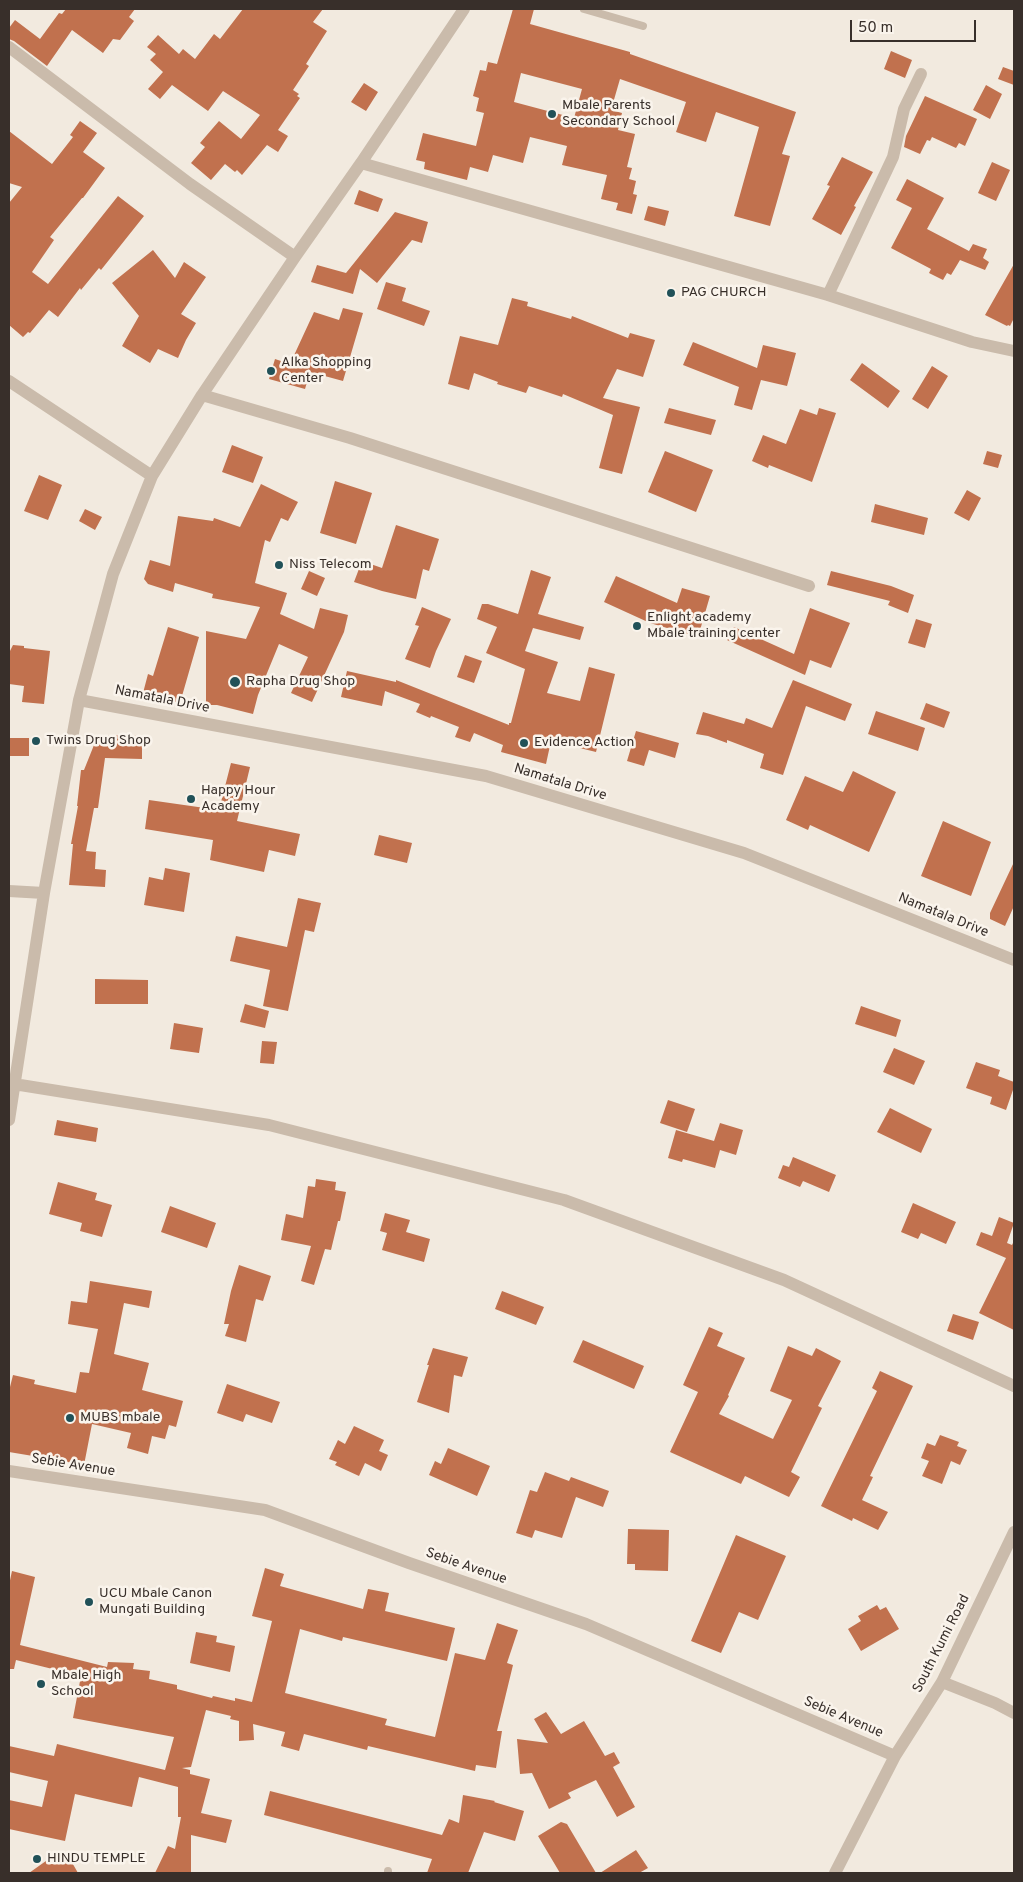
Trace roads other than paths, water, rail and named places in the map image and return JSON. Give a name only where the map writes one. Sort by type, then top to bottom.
[{"type":"street","points":[[9,1120],[44,893],[79,700],[113,574],[152,476],[202,395],[295,256],[361,164],[464,9]]},
{"type":"street","points":[[9,47],[190,184],[295,256]]},
{"type":"street","points":[[828,295],[893,157],[904,109],[920,74]]},
{"type":"street","points":[[361,164],[828,295],[972,342],[1014,352]]},
{"type":"street","points":[[9,381],[152,476]]},
{"type":"street","points":[[202,395],[350,438],[809,586]]},
{"type":"street","name":"Namatala Drive","points":[[79,700],[486,776],[744,853],[1014,960]]},
{"type":"street","points":[[9,891],[44,893]]},
{"type":"street","points":[[14,1084],[269,1124],[564,1200],[784,1280],[1014,1386]]},
{"type":"street","name":"Sebie Avenue","points":[[9,1471],[265,1510],[409,1563],[586,1624],[895,1756]]},
{"type":"street","name":"South Kumi Road","points":[[835,1873],[895,1756],[942,1682],[1014,1532]]},
{"type":"street","points":[[942,1682],[1014,1712]]},
{"type":"lane","points":[[584,9],[643,26]]},
{"type":"place","name":"Mbale Parents Secondary School","points":[[552,114]]},
{"type":"place","name":"PAG CHURCH","points":[[671,293]]},
{"type":"place","name":"Alka Shopping Center","points":[[271,371]]},
{"type":"place","name":"Niss Telecom","points":[[279,565]]},
{"type":"place","name":"Enlight academy Mbale training center","points":[[637,626]]},
{"type":"place","name":"Rapha Drug Shop","points":[[235,682]]},
{"type":"place","name":"Twins Drug Shop","points":[[36,741]]},
{"type":"place","name":"Evidence Action","points":[[524,743]]},
{"type":"place","name":"Happy Hour Academy","points":[[191,799]]},
{"type":"place","name":"MUBS mbale","points":[[70,1418]]},
{"type":"place","name":"UCU Mbale Canon Mungati Building","points":[[89,1602]]},
{"type":"place","name":"Mbale High School","points":[[41,1684]]},
{"type":"place","name":"HINDU TEMPLE","points":[[37,1859]]}]
